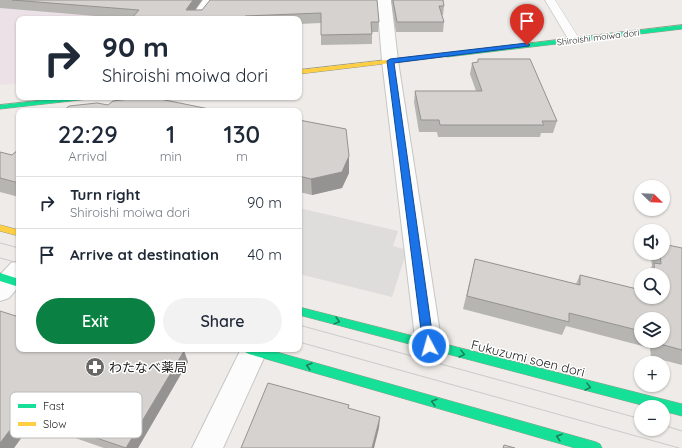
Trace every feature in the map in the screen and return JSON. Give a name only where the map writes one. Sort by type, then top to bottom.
[{"type":"main road","name":"Shiroishi moiwa dori","points":[[302,72],[682,27]]},
{"type":"main road","points":[[0,107],[62,100]]},
{"type":"main road","points":[[0,228],[16,232]]},
{"type":"main road","name":"Fukuzumi soen dori","points":[[302,312],[429,346],[682,410]]},
{"type":"main road","points":[[260,352],[596,448]]},
{"type":"street","points":[[381,0],[429,346]]},
{"type":"street","points":[[198,16],[209,1],[224,1]]},
{"type":"street","points":[[207,448],[252,352]]},
{"type":"lane","points":[[550,0],[574,40]]},
{"type":"shaded area","points":[[0,0],[111,16],[16,16],[16,83],[0,85]]},
{"type":"shaded area","points":[[302,209],[398,231],[393,246],[407,250],[392,297],[302,275]]},
{"type":"building","points":[[12,0],[193,0],[186,10],[202,10],[210,0],[377,0],[379,22],[371,22],[372,34],[321,35],[321,13],[245,16],[134,16],[139,10]]},
{"type":"building","points":[[393,0],[443,0],[444,6],[439,6],[444,22],[397,22]]},
{"type":"building","points":[[478,59],[530,59],[557,121],[542,121],[544,125],[440,125],[439,120],[421,120],[415,91],[482,91],[472,63],[478,62]]},
{"type":"building","points":[[165,100],[204,108],[67,108],[69,106],[97,103],[108,105],[113,101]]},
{"type":"building","points":[[302,121],[346,129],[349,156],[342,172],[311,179],[302,177]]},
{"type":"building","points":[[0,152],[12,155],[16,152],[16,182],[0,178]]},
{"type":"building","points":[[670,245],[682,248],[682,350],[670,347],[670,312],[634,312],[634,329],[569,313],[569,322],[467,296],[475,259],[580,285],[580,275],[634,288],[634,304],[670,304],[670,268],[654,268],[654,263],[661,264],[661,260],[670,260]]},
{"type":"building","points":[[0,311],[16,316],[16,352],[183,352],[142,421],[142,392],[10,392],[10,430],[0,443]]},
{"type":"building","points":[[268,383],[349,405],[348,408],[380,417],[372,448],[241,448]]},
{"type":"building","points":[[97,438],[132,438],[126,448]]},
{"type":"building","points":[[504,445],[515,448],[503,448]]},
{"type":"tram line","points":[[0,243],[16,247]]},
{"type":"tram line","points":[[0,258],[16,262]]},
{"type":"tram line","points":[[302,326],[634,417]]},
{"type":"tram line","points":[[302,343],[679,448]]},
{"type":"tram line","points":[[670,427],[682,431]]},
{"type":"traffic: fast","points":[[447,55],[682,27]]},
{"type":"traffic: fast","points":[[0,107],[62,100]]},
{"type":"traffic: fast","points":[[0,277],[16,282]]},
{"type":"traffic: fast","points":[[302,312],[682,410]]},
{"type":"traffic: fast","points":[[260,352],[596,448]]},
{"type":"traffic: slow","points":[[302,72],[447,55]]},
{"type":"traffic: slow","points":[[0,228],[16,232]]},
{"type":"place","name":"わたなべ薬局","points":[[95,367]]},
{"type":"route","points":[[429,346],[390,61],[527,45]]}]
